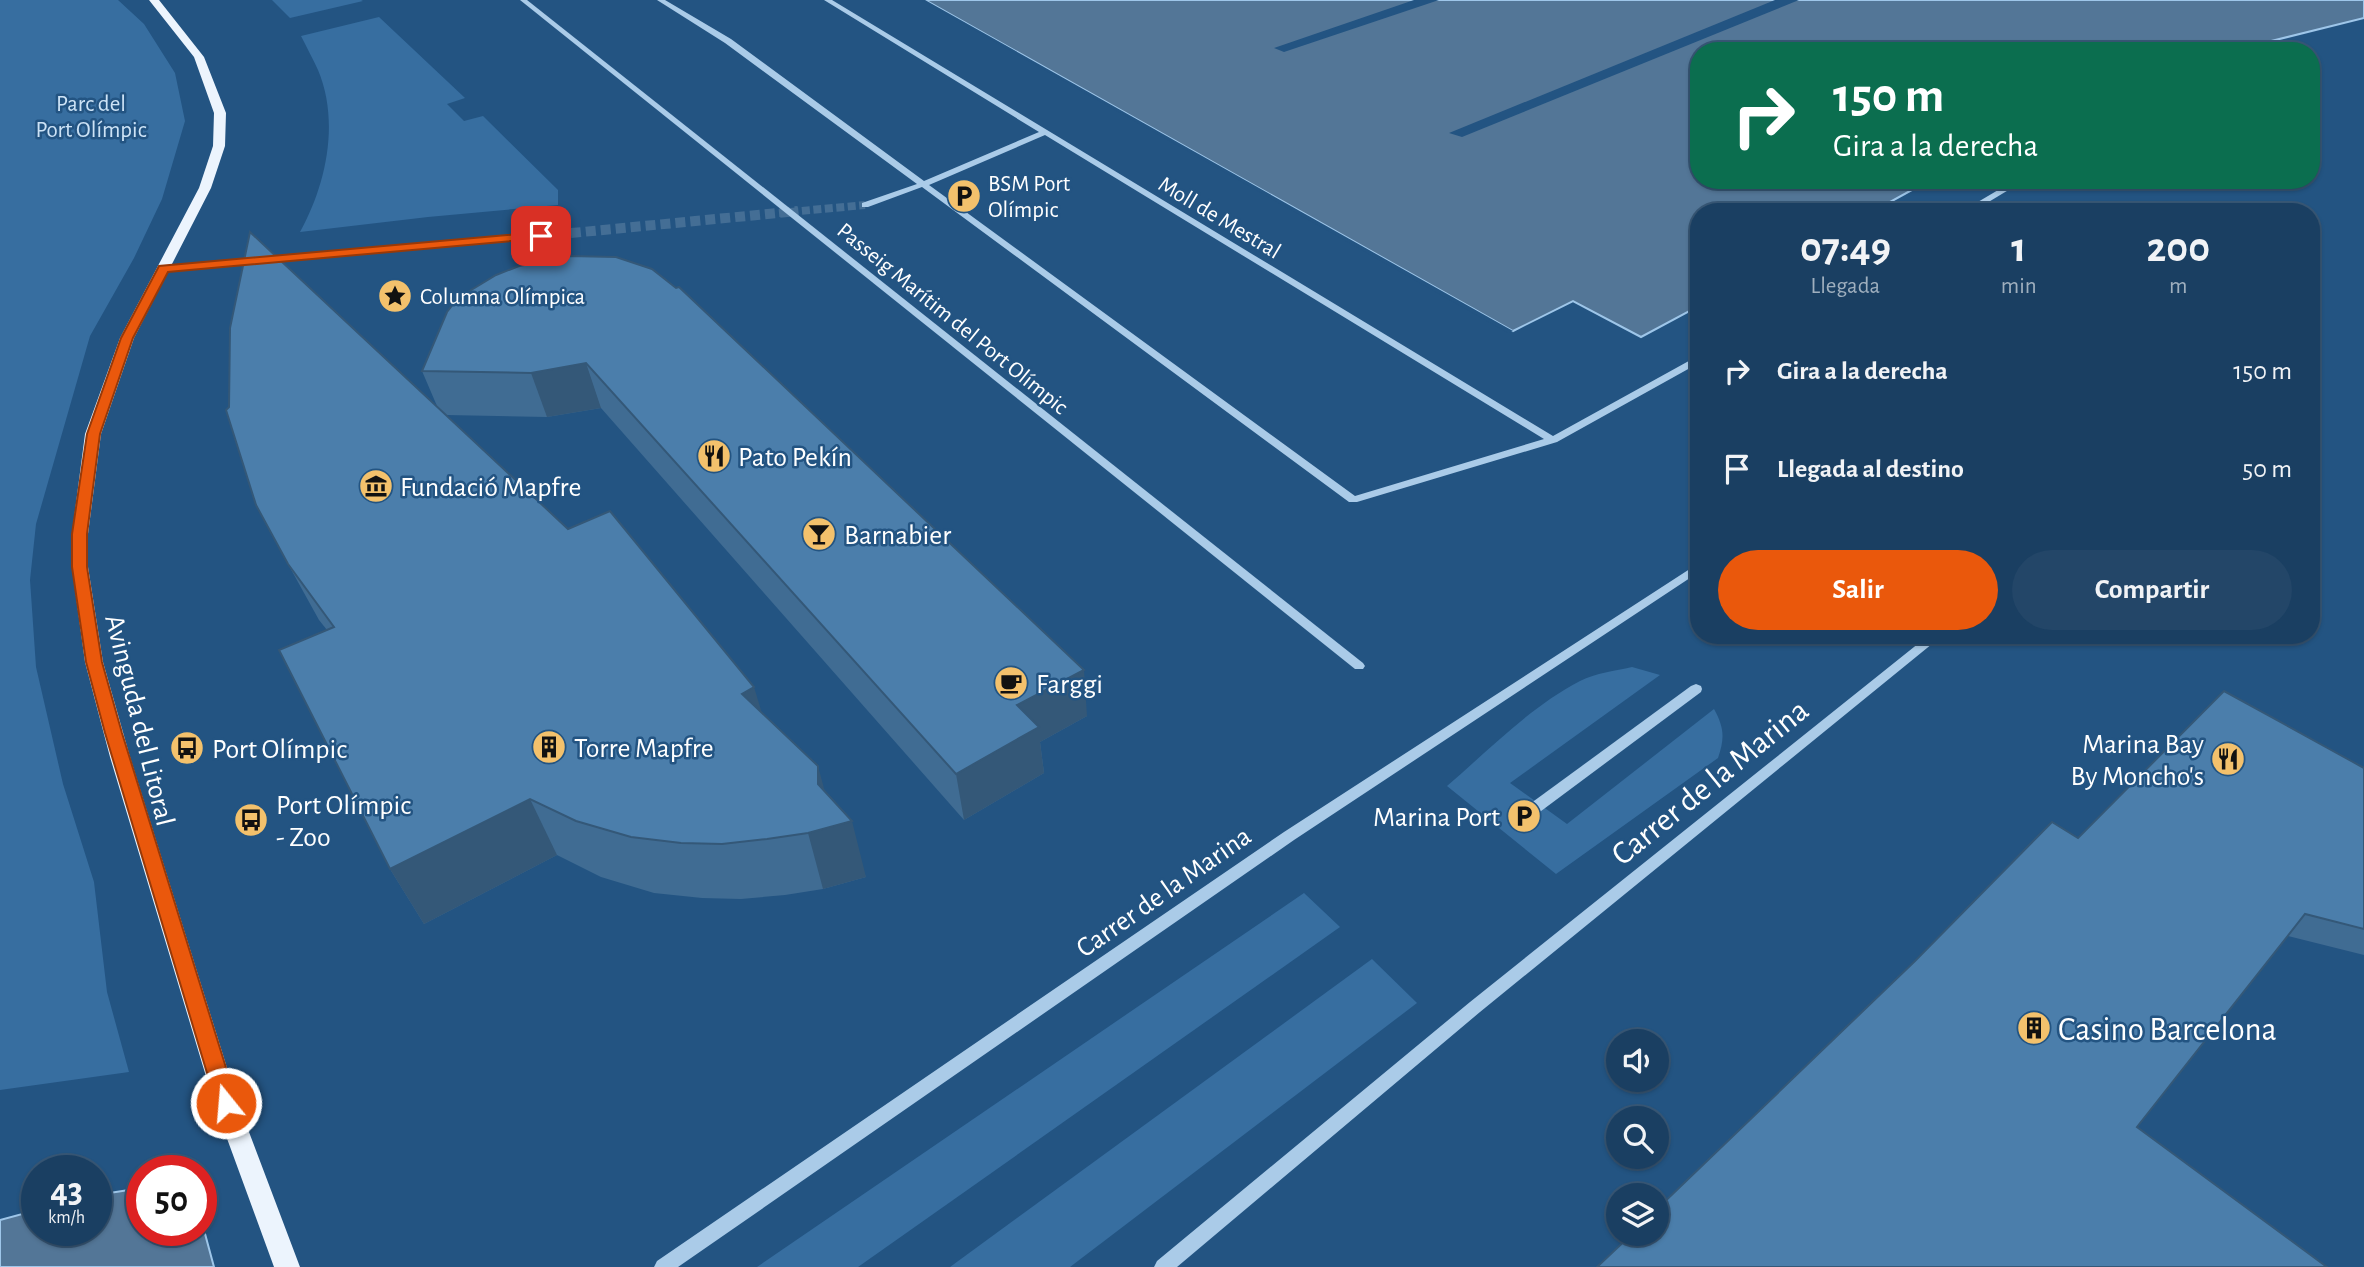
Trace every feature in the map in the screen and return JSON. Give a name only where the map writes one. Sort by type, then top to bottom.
[{"type":"main road","name":"Avinguda del Litoral","points":[[154,0],[199,57],[220,113],[219,146],[205,188],[127,338],[93,434],[80,534],[80,567],[94,662],[123,770],[226,1103],[287,1267]]},
{"type":"street","name":"Passeig Marítim del Port Olímpic","points":[[523,0],[1359,666]]},
{"type":"street","points":[[660,0],[728,41],[1353,500],[1553,440],[1690,364]]},
{"type":"street","name":"Moll de Mestral","points":[[827,0],[1553,440]]},
{"type":"street","points":[[865,205],[921,185],[1043,133]]},
{"type":"street","points":[[1981,203],[2005,189]]},
{"type":"street","points":[[163,269],[541,236]]},
{"type":"street","name":"Carrer de la Marina","points":[[663,1267],[1289,836],[1690,573]]},
{"type":"street","name":"Carrer de la Marina","points":[[1163,1267],[1475,1007],[1926,644]]},
{"type":"street","points":[[1524,816],[1696,689]]},
{"type":"green space","name":"Parc del Port Olímpic","points":[[0,0],[118,0],[144,24],[175,73],[185,121],[162,199],[134,258],[90,336],[36,524],[30,580],[36,667],[63,784],[94,882],[107,992],[129,1072],[0,1090]]},
{"type":"green space","points":[[272,0],[361,0],[363,1],[290,18]]},
{"type":"green space","points":[[379,17],[465,98],[447,104],[464,121],[483,116],[558,190],[558,205],[300,232],[323,174],[329,132],[325,90],[301,36]]},
{"type":"green space","points":[[1632,667],[1660,675],[1510,783],[1567,824],[1714,709],[1722,733],[1718,758],[1556,874],[1447,786],[1544,703],[1592,676]]},
{"type":"green space","points":[[1304,893],[1340,927],[858,1267],[757,1267]]},
{"type":"green space","points":[[1372,959],[1417,1003],[1070,1267],[950,1267]]},
{"type":"shaded area","points":[[925,0],[2364,0],[2364,18],[2267,42],[1690,42],[1690,189],[1914,189],[1888,203],[1690,203],[1690,311],[1641,337],[1573,301],[1513,331]]},
{"type":"shaded area","points":[[126,1190],[126,1246],[208,1246],[214,1267],[0,1267],[0,1220],[21,1214],[21,1246],[112,1246],[112,1193]]},
{"type":"pier","points":[[921,0],[925,0],[1513,331],[1508,333]]},
{"type":"pier","points":[[1414,0],[1439,0],[1284,52],[1274,48]]},
{"type":"pier","points":[[1775,0],[1799,0],[1690,42],[1690,44],[1462,137],[1449,133]]},
{"type":"building","points":[[250,232],[568,529],[610,511],[754,687],[742,694],[818,766],[818,784],[852,821],[808,833],[767,839],[722,844],[681,843],[631,837],[576,821],[530,799],[390,869],[279,650],[334,627],[288,564],[256,505],[226,410],[229,407],[230,328]]},
{"type":"building","points":[[569,256],[616,257],[652,269],[676,288],[679,287],[1084,670],[1017,705],[1039,727],[956,774],[586,363],[531,373],[422,371],[447,312],[458,298],[496,275],[519,266]]},
{"type":"building","name":"Casino Barcelona","points":[[2224,691],[2364,768],[2364,929],[2305,914],[2137,1127],[2327,1267],[1597,1267],[1619,1246],[1669,1246],[1669,1197],[1915,961],[2052,822],[2078,838]]},
{"type":"tunnel","points":[[779,213],[865,205]]},
{"type":"tunnel","points":[[541,236],[798,211]]},
{"type":"place","name":"BSM Port Olímpic","points":[[964,196]]},
{"type":"place","name":"Columna Olímpica","points":[[395,296]]},
{"type":"place","name":"Pato Pekín","points":[[714,456]]},
{"type":"place","name":"Fundació Mapfre","points":[[376,486]]},
{"type":"place","name":"Barnabier","points":[[819,534]]},
{"type":"place","name":"Farggi","points":[[1011,683]]},
{"type":"place","name":"Torre Mapfre","points":[[549,747]]},
{"type":"place","name":"Port Olímpic","points":[[187,748]]},
{"type":"place","name":"Marina Bay By Moncho's","points":[[2228,759]]},
{"type":"place","name":"Marina Port","points":[[1524,816]]},
{"type":"place","name":"Port Olímpic - Zoo","points":[[251,820]]},
{"type":"place","name":"Casino Barcelona","points":[[2034,1028]]},
{"type":"route","points":[[226,1103],[113,733],[94,662],[80,567],[80,534],[93,434],[127,338],[163,269],[541,236]]}]
